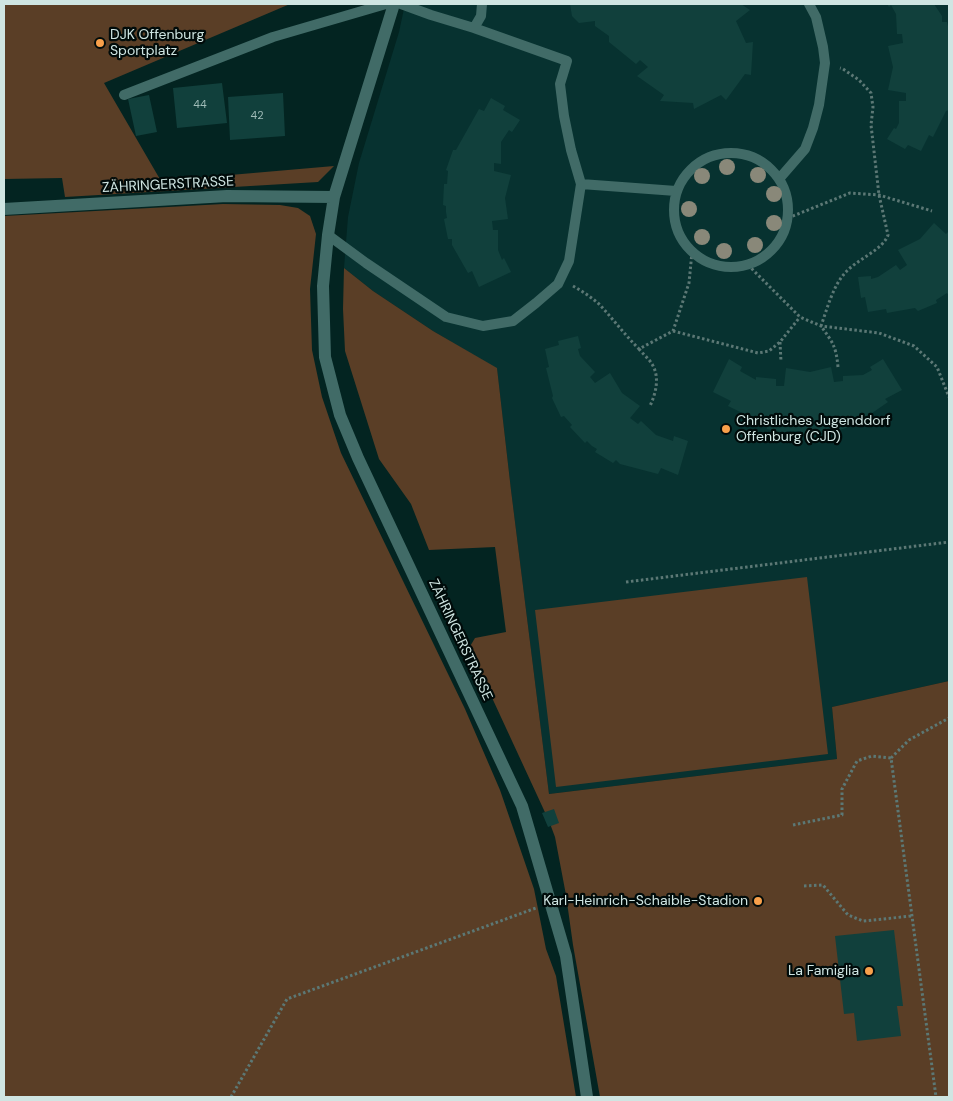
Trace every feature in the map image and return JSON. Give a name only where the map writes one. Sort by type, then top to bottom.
[{"type":"street","name":"ZÄHRINGERSTRASSE","points":[[394,4],[334,197],[323,286],[325,357],[340,415],[362,467],[522,806],[566,956],[587,1097]]},
{"type":"street","name":"ZÄHRINGERSTRASSE","points":[[4,209],[227,196],[334,197]]},
{"type":"lane","points":[[124,95],[274,37],[386,4]]},
{"type":"lane","points":[[328,235],[446,317],[483,326],[513,321],[558,284],[569,262],[581,184],[571,150],[560,84],[567,61],[401,4]]},
{"type":"lane","points":[[474,28],[481,16],[482,4]]},
{"type":"lane","points":[[779,179],[805,149],[819,105],[825,63],[816,17],[809,4]]},
{"type":"lane","points":[[733,153],[751,156],[767,165],[786,191],[788,218],[784,234],[775,247],[763,258],[748,265],[718,266],[704,261],[692,252],[681,239],[675,224],[674,207],[676,191],[685,175],[699,162],[715,155],[733,153]]},
{"type":"lane","points":[[581,184],[676,191]]},
{"type":"path","points":[[821,326],[832,294],[843,274],[879,248],[888,235],[879,195],[871,125],[871,93],[859,80],[843,69],[825,63]]},
{"type":"path","points":[[788,218],[850,193],[879,195],[932,210]]},
{"type":"path","points":[[673,331],[689,284],[692,252]]},
{"type":"path","points":[[748,265],[800,317],[821,326],[879,333],[914,346],[937,367],[949,397]]},
{"type":"path","points":[[560,278],[587,294],[598,304],[653,365],[656,376],[656,392],[650,406]]},
{"type":"path","points":[[639,349],[673,331],[758,353],[769,350],[780,342],[800,317]]},
{"type":"path","points":[[821,326],[835,347],[838,367]]},
{"type":"path","points":[[780,342],[781,362]]},
{"type":"path","points":[[626,582],[949,542]]},
{"type":"path","points":[[891,758],[909,740],[949,718]]},
{"type":"path","points":[[793,825],[842,815],[842,788],[857,761],[872,756],[891,758]]},
{"type":"path","points":[[891,758],[936,1097]]},
{"type":"path","points":[[804,886],[823,885],[848,915],[862,921],[912,916]]},
{"type":"path","points":[[231,1097],[287,999],[551,903]]},
{"type":"shaded area","points":[[4,4],[290,4],[104,83],[161,181],[334,166],[318,182],[65,197],[62,178],[4,179]]},
{"type":"shaded area","name":"Christliches Jugenddorf Offenburg (CJD)","points":[[405,4],[949,4],[949,681],[832,707],[837,759],[549,794],[497,369],[433,331],[373,291],[344,268],[348,217],[359,163],[399,32]]},
{"type":"shaded area","points":[[223,204],[280,205],[298,208],[310,216],[316,234],[310,289],[312,350],[322,397],[341,453],[465,709],[500,790],[534,889],[546,949],[556,976],[576,1097],[4,1097],[4,216]]},
{"type":"shaded area","name":"Karl-Heinrich-Schaible-Stadion","points":[[344,268],[373,291],[433,331],[497,368],[549,794],[837,759],[832,707],[949,681],[949,1097],[600,1097],[555,837],[469,648],[475,638],[506,632],[495,547],[429,550],[411,504],[379,459],[345,351]]},
{"type":"shaded area","points":[[807,577],[828,754],[556,787],[535,610]]},
{"type":"building","points":[[570,4],[741,4],[750,10],[736,21],[746,43],[753,42],[751,75],[745,74],[726,100],[721,95],[694,109],[693,103],[660,101],[664,95],[637,76],[648,67],[640,60],[636,64],[609,42],[609,36],[595,26],[595,21],[579,23],[572,16]]},
{"type":"building","points":[[887,4],[934,4],[942,16],[942,22],[947,22],[949,30],[949,110],[946,111],[933,137],[929,135],[921,151],[908,145],[905,149],[887,139],[899,123],[899,101],[906,101],[906,93],[888,90],[893,67],[888,46],[903,43],[902,34],[897,34],[896,14],[891,5],[889,7]]},
{"type":"building","points":[[222,83],[227,123],[177,128],[173,88]]},
{"type":"building","points":[[283,93],[285,136],[230,140],[228,97]]},
{"type":"building","points":[[149,95],[157,132],[136,136],[128,99]]},
{"type":"building","points":[[491,98],[505,106],[503,110],[520,120],[512,132],[509,130],[501,142],[501,164],[494,163],[494,171],[511,175],[505,198],[508,219],[492,221],[493,230],[498,230],[498,250],[502,260],[504,258],[511,272],[479,287],[472,271],[468,273],[452,245],[452,239],[448,239],[444,219],[447,218],[446,206],[443,205],[444,184],[447,184],[448,171],[446,170],[453,150],[456,150],[479,109],[484,111]]},
{"type":"building","points":[[934,223],[946,234],[949,231],[949,296],[947,293],[936,300],[937,303],[918,311],[915,308],[887,313],[886,309],[868,312],[865,297],[861,298],[858,277],[871,276],[871,279],[878,277],[896,265],[900,270],[907,265],[898,250],[920,239]]},
{"type":"building","points":[[578,336],[581,348],[578,349],[580,356],[595,372],[590,377],[595,383],[610,373],[622,393],[640,406],[630,418],[638,424],[641,421],[656,435],[673,441],[674,436],[688,441],[678,475],[661,468],[658,474],[620,464],[616,460],[613,463],[595,452],[597,449],[587,441],[585,443],[570,427],[572,425],[564,416],[561,417],[552,398],[546,368],[549,367],[545,349],[559,345],[558,341]]},
{"type":"building","points":[[729,359],[742,367],[740,371],[756,380],[756,377],[776,379],[776,386],[784,386],[786,368],[810,372],[831,367],[834,382],[843,381],[843,376],[863,375],[872,370],[870,367],[883,359],[902,390],[885,399],[888,402],[862,420],[856,421],[856,425],[836,431],[835,428],[823,430],[823,433],[801,434],[801,431],[788,431],[786,433],[767,429],[765,424],[728,406],[731,401],[713,392]]},
{"type":"building","points":[[554,809],[559,823],[548,827],[542,813]]},
{"type":"building","name":"La Famiglia","points":[[894,930],[903,1006],[897,1006],[901,1036],[857,1041],[854,1013],[844,1014],[835,936]]},
{"type":"place","name":"DJK Offenburg Sportplatz","points":[[100,43]]},
{"type":"place","name":"Christliches Jugenddorf Offenburg (CJD)","points":[[726,429]]},
{"type":"place","name":"Karl-Heinrich-Schaible-Stadion","points":[[758,901]]},
{"type":"place","name":"La Famiglia","points":[[869,971]]}]
